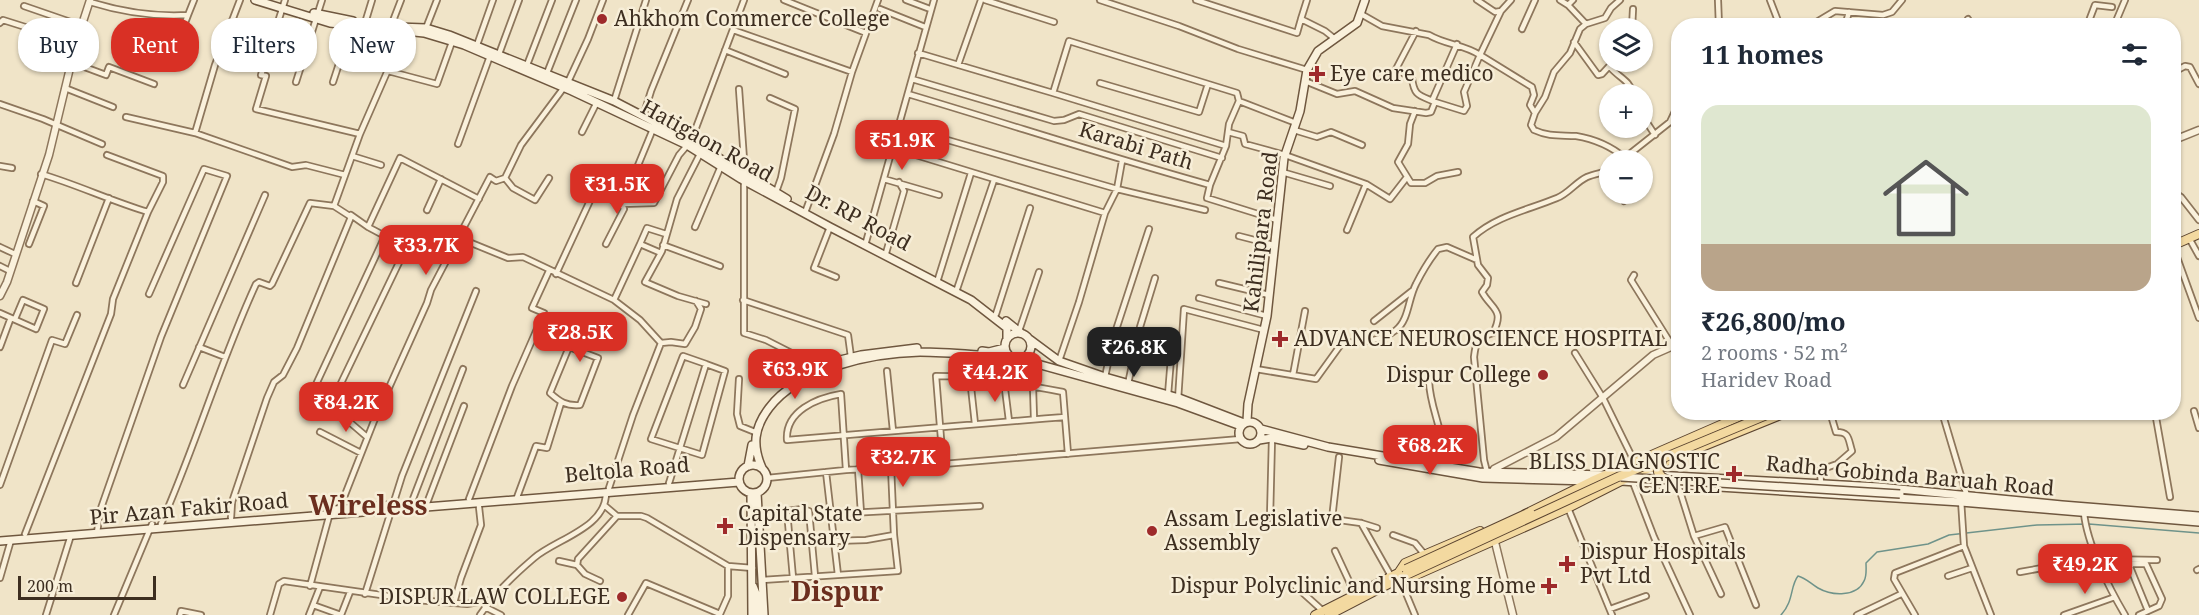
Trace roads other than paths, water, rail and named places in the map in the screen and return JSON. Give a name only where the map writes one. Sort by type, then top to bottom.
[{"type":"main road","points":[[255,0],[284,4]]},
{"type":"main road","name":"Dr. RP Road","points":[[272,0],[329,19]]},
{"type":"main road","name":"Kahilipara Road","points":[[1244,423],[1267,316],[1282,171],[1300,111],[1307,70],[1318,51],[1357,23],[1365,0]]},
{"type":"main road","name":"Dr. RP Road","points":[[416,30],[477,45],[547,73],[566,84],[614,101],[864,244],[976,299],[1020,332]]},
{"type":"main road","name":"Hatigaon Road","points":[[425,30],[566,84],[653,129],[689,143]]},
{"type":"main road","name":"Hatigaon Road","points":[[702,150],[721,166],[745,177],[830,227],[971,300],[1007,328],[1006,344]]},
{"type":"main road","points":[[2181,237],[2199,230]]},
{"type":"main road","points":[[2181,243],[2199,234]]},
{"type":"main road","points":[[748,466],[762,411],[772,396],[790,381],[851,357],[916,348],[989,352],[1006,344],[1013,334],[1020,332],[1059,361],[1168,395],[1178,401]]},
{"type":"main road","points":[[762,468],[755,465],[743,469],[739,480],[743,490],[754,493],[765,487],[767,478],[754,448],[765,414],[776,399],[792,385],[820,369],[918,352],[1025,357],[1030,350],[1028,338]]},
{"type":"main road","points":[[1006,344],[1014,358],[1178,401],[1244,423],[1255,422],[1261,429],[1328,447],[1442,466],[1490,472],[1607,474],[1619,477],[1669,478],[1919,496]]},
{"type":"main road","points":[[1400,574],[1405,580],[1495,542],[1604,489],[1635,463],[1731,420]]},
{"type":"main road","points":[[1322,614],[1400,574],[1634,465],[1743,420]]},
{"type":"main road","points":[[1400,574],[1405,564],[1524,514],[1607,474],[1633,477],[1756,420]]},
{"type":"main road","points":[[1322,614],[1355,594],[1619,477],[1768,420]]},
{"type":"main road","points":[[1244,423],[1238,432],[1241,439],[1250,444],[1272,438],[1470,477],[1592,481],[1604,489]]},
{"type":"main road","points":[[1259,440],[1261,429]]},
{"type":"main road","points":[[1669,478],[1662,477],[1658,472],[1669,459],[1670,446]]},
{"type":"main road","name":"Radha Gobinda Baruah Road","points":[[1633,477],[1821,484],[1919,496]]},
{"type":"main road","name":"Radha Gobinda Baruah Road","points":[[1633,477],[1678,485],[1963,498],[2199,516]]},
{"type":"main road","name":"Pir Azan Fakir Road","points":[[151,527],[161,524],[231,518],[391,510],[739,480]]},
{"type":"main road","name":"Beltola Road","points":[[608,490],[669,483],[739,480]]},
{"type":"main road","points":[[1572,481],[1574,486],[1572,491]]},
{"type":"main road","points":[[752,615],[754,493]]},
{"type":"main road","points":[[754,493],[764,615]]},
{"type":"main road","name":"Pir Azan Fakir Road","points":[[391,510],[427,502],[517,498]]},
{"type":"main road","name":"Radha Gobinda Baruah Road","points":[[1963,498],[2084,513],[2199,522]]},
{"type":"main road","name":"Pir Azan Fakir Road","points":[[0,539],[25,534],[96,531],[333,512]]},
{"type":"main road","name":"Pir Azan Fakir Road","points":[[0,539],[71,535],[96,531]]},
{"type":"main road","points":[[752,584],[758,596],[758,615]]},
{"type":"street","points":[[187,18],[194,0]]},
{"type":"street","points":[[195,133],[215,65],[240,0]]},
{"type":"street","points":[[296,82],[322,0]]},
{"type":"street","points":[[367,18],[372,0]]},
{"type":"street","points":[[394,18],[401,0]]},
{"type":"street","points":[[425,30],[437,0]]},
{"type":"street","points":[[477,45],[493,0]]},
{"type":"street","points":[[499,54],[519,0]]},
{"type":"street","points":[[527,65],[552,0]]},
{"type":"street","points":[[547,73],[576,0]]},
{"type":"street","points":[[310,586],[333,512],[428,303],[430,290],[490,177],[496,181],[505,178],[521,145],[566,84],[588,39],[603,0]]},
{"type":"street","points":[[614,101],[646,0]]},
{"type":"street","points":[[643,117],[651,91],[688,0]]},
{"type":"street","points":[[556,274],[594,192],[622,204],[654,203],[679,155],[689,143],[744,0]]},
{"type":"street","points":[[784,0],[866,33]]},
{"type":"street","points":[[806,210],[845,103],[852,72],[878,0]]},
{"type":"street","points":[[906,0],[930,9]]},
{"type":"street","points":[[864,244],[934,0]]},
{"type":"street","points":[[958,64],[981,0]]},
{"type":"street","points":[[985,0],[1054,21]]},
{"type":"street","points":[[1100,0],[1179,26],[1238,49],[1307,70]]},
{"type":"street","points":[[1196,0],[1297,33],[1307,0]]},
{"type":"street","points":[[1477,0],[1495,12],[1502,11]]},
{"type":"street","points":[[1416,31],[1396,69],[1412,78],[1413,89],[1418,95],[1464,111],[1467,106],[1464,92],[1502,11],[1511,0]]},
{"type":"street","points":[[1522,28],[1536,0]]},
{"type":"street","points":[[1560,0],[1586,24]]},
{"type":"street","points":[[1568,5],[1572,0]]},
{"type":"street","points":[[1611,150],[1591,140],[1575,136],[1544,135],[1534,130],[1532,125],[1535,113],[1545,97],[1554,72],[1570,53],[1580,29],[1586,24],[1605,18],[1620,0]]},
{"type":"street","points":[[1718,0],[1719,18]]},
{"type":"street","points":[[1770,0],[1777,18]]},
{"type":"street","points":[[1823,18],[1835,11],[1883,15],[1892,12],[1902,0]]},
{"type":"street","points":[[2117,18],[2125,0]]},
{"type":"street","points":[[85,18],[90,1],[137,14],[188,15]]},
{"type":"street","points":[[2090,18],[2096,3],[2112,7]]},
{"type":"street","points":[[284,4],[261,75],[266,76],[256,108],[360,134]]},
{"type":"street","points":[[24,6],[59,18]]},
{"type":"street","points":[[880,9],[925,27]]},
{"type":"street","points":[[1633,9],[1633,18]]},
{"type":"street","points":[[1847,18],[1849,12]]},
{"type":"street","points":[[1361,14],[1382,26],[1416,31],[1468,47],[1532,87],[1534,95],[1530,105],[1535,113]]},
{"type":"street","points":[[1301,19],[1325,31],[1335,39]]},
{"type":"street","points":[[0,23],[3,20],[18,25]]},
{"type":"street","points":[[733,30],[852,72]]},
{"type":"street","points":[[1053,93],[1069,41],[1237,93],[1239,101],[1229,124],[1226,146]]},
{"type":"street","points":[[395,72],[437,84],[452,42]]},
{"type":"street","points":[[1574,42],[1598,75],[1604,72]]},
{"type":"street","points":[[1305,81],[1336,94],[1355,91],[1393,108],[1431,112],[1457,45]]},
{"type":"street","points":[[725,50],[785,74]]},
{"type":"street","name":"Karabi Path","points":[[908,94],[1122,161],[1210,185],[1226,146],[918,53]]},
{"type":"street","points":[[458,144],[490,56]]},
{"type":"street","points":[[98,72],[106,75],[109,67],[154,84]]},
{"type":"street","points":[[2181,68],[2190,67],[2199,84]]},
{"type":"street","points":[[0,296],[33,201],[56,125],[69,72]]},
{"type":"street","points":[[333,82],[336,72]]},
{"type":"street","points":[[334,206],[360,134],[387,72]]},
{"type":"street","points":[[1614,72],[1630,84]]},
{"type":"street","points":[[912,79],[1054,121],[1079,114],[1222,158]]},
{"type":"street","points":[[1100,83],[1199,112],[1208,84]]},
{"type":"street","points":[[65,88],[113,107]]},
{"type":"street","points":[[739,89],[745,177],[744,333],[766,340],[820,369]]},
{"type":"street","points":[[770,98],[795,109],[776,192]]},
{"type":"street","points":[[1239,101],[1317,137],[1330,132],[1362,145]]},
{"type":"street","points":[[582,132],[597,102]]},
{"type":"street","points":[[0,104],[102,144]]},
{"type":"street","points":[[1415,111],[1410,124],[1408,144],[1398,162],[1411,183],[1425,183],[1437,176],[1458,172]]},
{"type":"street","points":[[126,117],[195,133],[292,167],[306,165],[345,175]]},
{"type":"street","points":[[1635,150],[1671,120]]},
{"type":"street","points":[[899,126],[1117,189],[1205,210]]},
{"type":"street","points":[[606,244],[624,209],[622,204],[653,129]]},
{"type":"street","points":[[2181,137],[2199,130]]},
{"type":"street","points":[[1228,132],[1242,136],[1245,144],[1285,155],[1366,184],[1390,199],[1407,177]]},
{"type":"street","points":[[893,148],[1105,213]]},
{"type":"street","points":[[702,150],[677,199],[661,253],[645,282],[678,296],[706,304]]},
{"type":"street","points":[[25,534],[111,314],[113,299],[148,212],[163,182],[163,176],[107,155]]},
{"type":"street","points":[[352,156],[381,165]]},
{"type":"street","points":[[368,227],[400,158],[479,199]]},
{"type":"street","points":[[1059,361],[1105,213],[1117,189],[1122,161]]},
{"type":"street","points":[[0,166],[12,168]]},
{"type":"street","points":[[695,227],[721,166]]},
{"type":"street","points":[[96,531],[122,446],[161,337],[227,176],[204,169],[149,294]]},
{"type":"street","points":[[1282,171],[1330,186]]},
{"type":"street","points":[[938,279],[971,173]]},
{"type":"street","points":[[41,174],[79,185],[148,212]]},
{"type":"street","points":[[1599,174],[1586,177],[1557,198],[1498,219],[1473,237],[1478,265],[1488,279],[1482,292],[1498,313],[1498,322],[1493,333],[1483,336],[1476,342],[1474,357],[1481,438],[1490,472],[1556,437],[1653,355],[1671,348]]},
{"type":"street","points":[[505,178],[513,188],[535,200],[549,178]]},
{"type":"street","points":[[427,210],[441,179]]},
{"type":"street","points":[[884,179],[939,195]]},
{"type":"street","points":[[957,289],[994,180]]},
{"type":"street","points":[[886,253],[903,200],[904,190],[899,182]]},
{"type":"street","points":[[1347,230],[1366,184]]},
{"type":"street","points":[[1210,185],[1207,198],[1277,220]]},
{"type":"street","points":[[183,385],[265,195]]},
{"type":"street","points":[[2181,197],[2199,220]]},
{"type":"street","points":[[76,283],[109,198]]},
{"type":"street","points":[[29,244],[44,206],[33,201]]},
{"type":"street","points":[[161,524],[193,446],[225,357],[256,284],[259,282],[270,286],[272,284],[308,207],[313,202],[334,206],[406,248],[331,404]]},
{"type":"street","points":[[996,314],[1030,208]]},
{"type":"street","points":[[231,518],[232,502],[267,398],[274,382],[283,375],[297,348],[350,215]]},
{"type":"street","points":[[830,227],[814,268],[836,277]]},
{"type":"street","points":[[614,300],[647,228],[666,234]]},
{"type":"street","points":[[1105,377],[1113,339],[1149,229]]},
{"type":"street","points":[[367,437],[346,419],[343,411],[312,393],[385,236]]},
{"type":"street","points":[[1239,236],[1274,245]]},
{"type":"street","points":[[459,238],[508,258],[523,257],[614,300],[640,320],[661,343]]},
{"type":"street","points":[[2189,238],[2199,256]]},
{"type":"street","points":[[640,244],[661,253]]},
{"type":"street","points":[[663,245],[720,266]]},
{"type":"street","points":[[0,247],[15,254]]},
{"type":"street","points":[[1256,369],[1316,379],[1342,343],[1368,342],[1395,331],[1405,318],[1413,290],[1437,249],[1447,247],[1477,260]]},
{"type":"street","points":[[0,266],[10,271]]},
{"type":"street","points":[[2181,267],[2199,318]]},
{"type":"street","points":[[469,499],[512,386],[544,313],[532,308],[549,271]]},
{"type":"street","points":[[1020,332],[1039,272]]},
{"type":"street","points":[[1634,275],[1631,280],[1671,339]]},
{"type":"street","points":[[1128,384],[1140,327],[1155,278]]},
{"type":"street","points":[[1219,284],[1269,295]]},
{"type":"street","points":[[1374,321],[1413,290]]},
{"type":"street","points":[[365,594],[402,476],[476,291]]},
{"type":"street","points":[[1198,298],[1267,316]]},
{"type":"street","points":[[0,313],[13,319],[36,329],[44,309],[23,300],[13,319],[0,347]]},
{"type":"street","points":[[743,300],[849,335],[851,357]]},
{"type":"street","points":[[661,343],[685,344],[695,327],[700,309],[696,301]]},
{"type":"street","points":[[1178,401],[1184,309],[1264,330]]},
{"type":"street","points":[[1293,375],[1305,311]]},
{"type":"street","points":[[0,485],[52,340],[65,344],[77,315]]},
{"type":"street","points":[[480,615],[490,600],[535,557],[596,518],[606,500],[633,415],[661,343]]},
{"type":"street","points":[[200,347],[225,357]]},
{"type":"street","points":[[569,347],[598,358],[580,405],[571,406],[561,403],[550,393],[569,347]]},
{"type":"street","points":[[1575,353],[1603,398],[1635,463]]},
{"type":"street","points":[[683,356],[706,364],[725,371],[702,455],[651,439],[683,356]]},
{"type":"street","points":[[1168,395],[1171,358]]},
{"type":"street","points":[[669,483],[706,364]]},
{"type":"street","points":[[411,504],[463,369]]},
{"type":"street","points":[[887,371],[893,431]]},
{"type":"street","points":[[943,464],[936,376],[1004,381],[1063,393],[1068,454]]},
{"type":"street","points":[[970,378],[975,424]]},
{"type":"street","points":[[739,379],[737,414],[740,426],[755,432]]},
{"type":"street","points":[[1004,381],[1009,421]]},
{"type":"street","points":[[1429,381],[1439,431],[1443,440],[1442,466]]},
{"type":"street","points":[[1033,387],[1034,419]]},
{"type":"street","points":[[846,470],[843,435],[841,393],[818,399],[797,413],[786,434],[787,440],[843,435],[1009,421],[1065,417]]},
{"type":"street","points":[[517,498],[536,446],[547,448],[561,403]]},
{"type":"street","points":[[427,502],[464,406]]},
{"type":"street","points":[[2194,411],[2199,428]]},
{"type":"street","points":[[1821,484],[1820,470],[1837,464],[1852,451],[1846,434],[1836,432],[1832,420]]},
{"type":"street","points":[[1944,420],[1963,498],[1964,546],[1991,615]]},
{"type":"street","points":[[2156,420],[2170,497]]},
{"type":"street","points":[[320,432],[361,453]]},
{"type":"street","points":[[1270,518],[1272,438]]},
{"type":"street","points":[[767,478],[1241,439]]},
{"type":"street","points":[[1339,457],[1332,519],[1377,528]]},
{"type":"street","points":[[762,580],[898,571],[891,467]]},
{"type":"street","points":[[858,469],[861,513]]},
{"type":"street","points":[[826,472],[838,575]]},
{"type":"street","points":[[1633,477],[1654,537],[1690,615]]},
{"type":"street","points":[[1678,485],[1694,536],[1721,594]]},
{"type":"street","points":[[604,505],[617,516],[647,518],[728,566],[753,568]]},
{"type":"street","points":[[831,514],[980,506]]},
{"type":"street","points":[[454,603],[481,525],[479,507]]},
{"type":"street","points":[[1568,508],[1611,612],[1646,596]]},
{"type":"street","points":[[793,578],[787,511],[802,509],[808,511],[815,576]]},
{"type":"street","points":[[2084,513],[2086,531],[2125,615]]},
{"type":"street","points":[[577,565],[578,559],[617,516]]},
{"type":"street","points":[[1361,523],[1400,574],[1415,615]]},
{"type":"street","points":[[114,615],[151,527]]},
{"type":"street","points":[[1694,536],[1725,527],[1756,604]]},
{"type":"street","points":[[46,615],[71,535]]},
{"type":"street","points":[[833,541],[894,535]]},
{"type":"street","points":[[1393,535],[1415,543],[1425,555]]},
{"type":"street","points":[[0,578],[11,540]]},
{"type":"street","points":[[1495,542],[1513,615]]},
{"type":"street","points":[[1915,615],[1901,594],[1894,579],[1895,573],[1964,546]]},
{"type":"street","points":[[1335,551],[1355,594]]},
{"type":"street","points":[[2020,572],[2099,561],[2157,560]]},
{"type":"street","points":[[559,561],[577,565],[585,574],[600,581]]},
{"type":"street","points":[[2139,615],[2148,611],[2159,606],[2162,603],[2162,597],[2146,564],[2132,564],[2130,567],[2148,611]]},
{"type":"street","points":[[628,615],[646,583],[719,615],[728,596],[728,566]]},
{"type":"street","points":[[1948,576],[1972,568]]},
{"type":"street","points":[[270,615],[279,584],[282,582],[365,594],[454,603],[467,604],[490,600]]},
{"type":"street","points":[[1293,584],[1322,614]]},
{"type":"street","points":[[309,615],[320,587]]},
{"type":"street","points":[[313,605],[341,615],[350,592]]},
{"type":"street","points":[[1857,615],[1901,594]]},
{"type":"street","points":[[2064,615],[2076,613],[2115,597]]},
{"type":"street","points":[[485,607],[501,615]]},
{"type":"street","points":[[180,615],[181,611],[201,615]]},
{"type":"waterway","points":[[1781,615],[1788,604],[1798,576],[1824,591],[1844,594],[1861,586],[1866,577],[1866,563],[1877,552],[1928,544],[1949,535],[2037,525],[2089,524],[2199,533]]},
{"type":"place","name":"Ahkhom Commerce College","points":[[602,19]]},
{"type":"place","name":"Eye care medico","points":[[1317,74]]},
{"type":"place","name":"ADVANCE NEUROSCIENCE HOSPITAL","points":[[1280,339]]},
{"type":"place","name":"Dispur College","points":[[1543,375]]},
{"type":"place","name":"BLISS DIAGNOSTIC CENTRE","points":[[1734,474]]},
{"type":"place","name":"Capital State Dispensary","points":[[725,526]]},
{"type":"place","name":"Assam Legislative Assembly","points":[[1152,531]]},
{"type":"place","name":"Dispur Hospitals Pvt Ltd","points":[[1567,564]]},
{"type":"place","name":"Dispur Polyclinic and Nursing Home","points":[[1549,586]]},
{"type":"place","name":"DISPUR LAW COLLEGE","points":[[622,597]]},
{"type":"district","name":"Wireless","points":[[368,506]]},
{"type":"district","name":"Dispur","points":[[837,592]]}]
